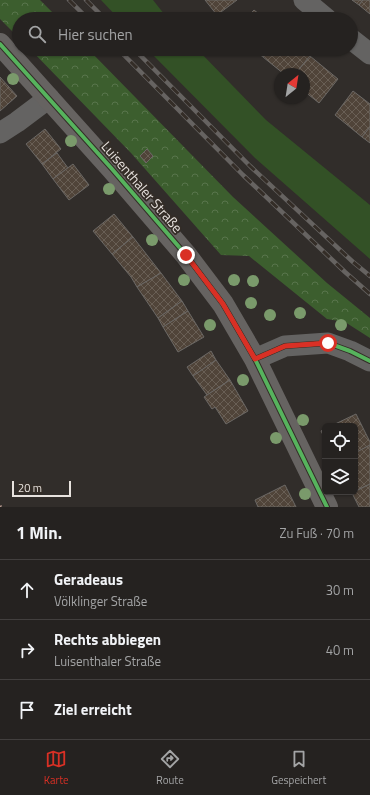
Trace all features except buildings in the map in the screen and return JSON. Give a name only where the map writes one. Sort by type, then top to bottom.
[{"type":"main road","name":"Luisenthaler Straße","points":[[0,44],[112,169],[186,255],[223,304],[255,359],[327,507]]},
{"type":"street","points":[[304,0],[319,12]]},
{"type":"street","points":[[358,44],[370,54]]},
{"type":"street","points":[[0,133],[49,98]]},
{"type":"street","points":[[255,359],[285,346],[328,343],[350,351],[370,361]]},
{"type":"green space","points":[[0,0],[40,0],[52,12],[12,12],[12,31],[0,19]]},
{"type":"green space","points":[[101,0],[153,0],[162,12],[112,12]]},
{"type":"green space","points":[[37,56],[95,56],[233,197],[327,283],[370,318],[370,338],[345,322],[327,319],[249,256],[221,255],[131,153]]},
{"type":"green space","points":[[154,56],[204,56],[266,120],[370,205],[370,259],[255,158]]},
{"type":"railway","points":[[69,0],[81,12]]},
{"type":"railway","points":[[86,0],[98,12]]},
{"type":"railway","points":[[125,56],[243,175],[370,294]]},
{"type":"railway","points":[[141,56],[250,166],[370,276]]},
{"type":"cycle path","points":[[0,44],[112,169],[186,255],[223,304],[255,359],[327,507]]},
{"type":"cycle path","points":[[255,359],[285,346],[328,343],[350,351],[370,361]]},
{"type":"route","points":[[186,255],[223,304],[255,359],[285,346],[328,343]]}]
